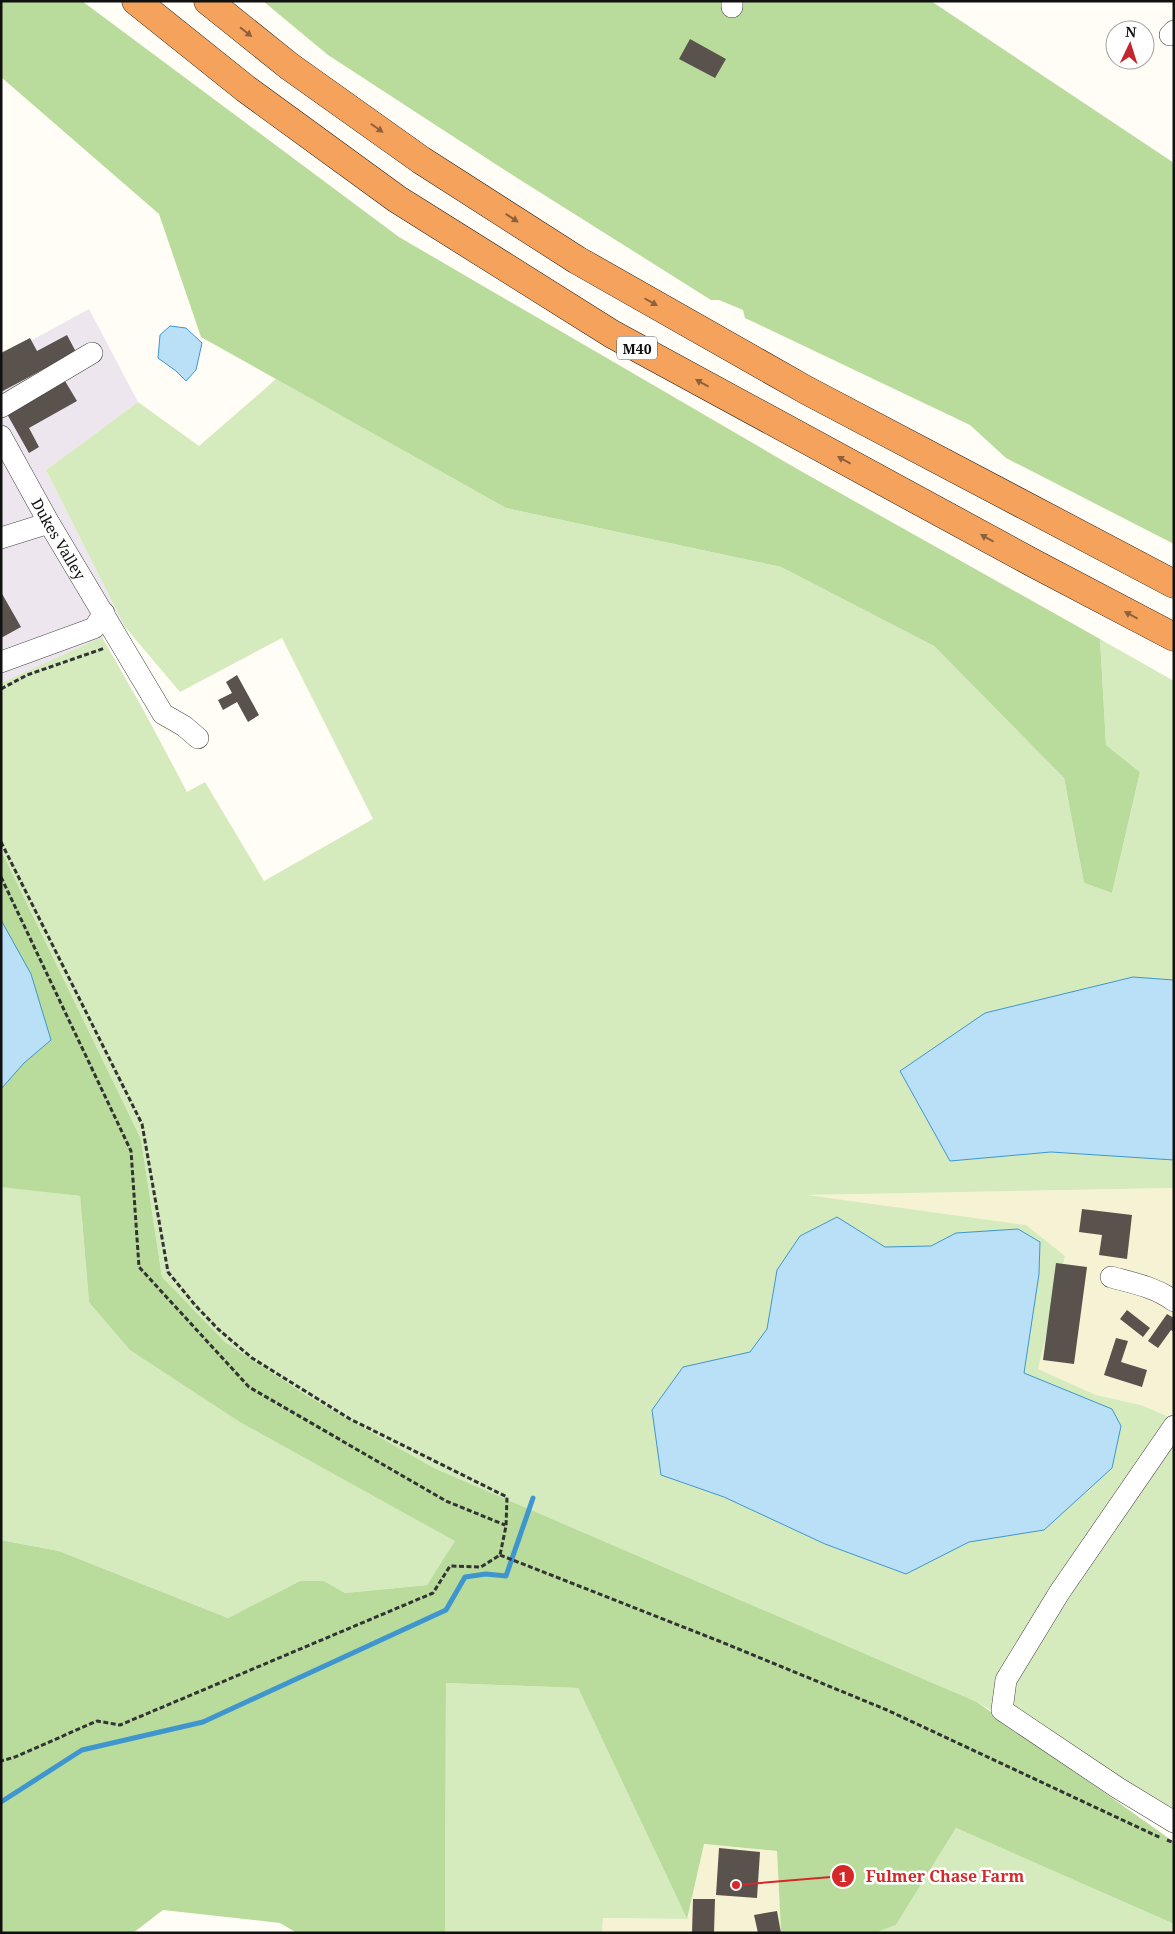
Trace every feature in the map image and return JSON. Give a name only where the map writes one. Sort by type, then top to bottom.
[{"type":"highway","name":"M40","points":[[136,1],[246,90],[397,199],[612,334],[1035,564],[1174,637]]},
{"type":"highway","points":[[208,1],[289,66],[421,160],[577,260],[806,390],[1174,584]]},
{"type":"street","points":[[1,407],[92,353]]},
{"type":"street","name":"Dukes Valley","points":[[1,436],[49,523],[163,714],[184,726],[198,738]]},
{"type":"street","points":[[1,538],[49,523]]},
{"type":"street","points":[[1,662],[94,628],[104,613]]},
{"type":"street","points":[[1111,1278],[1150,1287],[1174,1301]]},
{"type":"street","points":[[1174,1426],[1058,1594],[1006,1680],[1002,1710],[1118,1788],[1174,1822]]},
{"type":"path","points":[[1,689],[28,675],[101,650],[117,639]]},
{"type":"path","points":[[1,842],[142,1124],[168,1272],[218,1329],[252,1358],[350,1419],[507,1497],[506,1526],[500,1555],[481,1567],[450,1566],[433,1593],[120,1725],[97,1721],[15,1757],[1,1761]]},
{"type":"path","points":[[1,877],[131,1151],[139,1267],[249,1388],[446,1501],[506,1526]]},
{"type":"path","points":[[500,1555],[719,1641],[887,1710],[1174,1843]]},
{"type":"shaded area","points":[[89,309],[138,402],[46,470],[125,627],[1,683],[1,357]]},
{"type":"shaded area","points":[[1174,1188],[1174,1419],[1141,1405],[1096,1395],[1038,1369],[1065,1256],[802,1195]]},
{"type":"shaded area","points":[[703,1844],[777,1851],[781,1933],[602,1933],[603,1918],[687,1919]]},
{"type":"green space","points":[[1,1],[82,1],[399,237],[799,470],[1100,639],[1106,745],[1140,772],[1112,893],[1084,883],[1064,778],[934,646],[781,567],[506,508],[201,337],[159,214],[1,77]]},
{"type":"green space","points":[[263,1],[931,1],[1174,163],[1174,544],[1006,458],[970,425],[745,318],[743,310],[719,300],[711,300],[514,176],[328,55]]},
{"type":"green space","points":[[276,379],[506,508],[781,567],[934,646],[1064,778],[1084,883],[1112,893],[1140,772],[1106,745],[1100,639],[1174,681],[1174,1188],[807,1195],[1026,1225],[1065,1256],[1038,1369],[1096,1395],[1141,1405],[1174,1419],[1174,1817],[977,1702],[434,1468],[306,1395],[225,1342],[162,1277],[141,1139],[1,850],[1,683],[102,637],[187,792],[205,782],[264,881],[373,819],[282,638],[180,692],[125,627],[46,470],[138,402],[199,446]]},
{"type":"green space","points":[[1,850],[141,1139],[162,1277],[225,1342],[306,1395],[434,1468],[977,1702],[1174,1842],[1174,1924],[956,1828],[896,1925],[875,1933],[781,1933],[777,1851],[704,1844],[687,1919],[578,1688],[446,1683],[445,1933],[297,1933],[280,1923],[163,1910],[133,1933],[1,1933],[1,1540],[59,1551],[228,1618],[300,1581],[324,1581],[345,1593],[427,1585],[455,1541],[243,1424],[130,1350],[89,1302],[80,1196],[1,1187]]},
{"type":"green space","points":[[1,1187],[80,1196],[89,1302],[243,1424],[456,1541],[427,1585],[345,1593],[324,1581],[300,1581],[228,1618],[59,1551],[1,1540]]},
{"type":"green space","points":[[446,1683],[578,1688],[687,1919],[603,1918],[602,1933],[445,1933]]},
{"type":"green space","points":[[956,1828],[1174,1924],[1174,1933],[875,1933],[896,1925]]},
{"type":"water","points":[[170,326],[186,328],[202,343],[196,370],[186,381],[158,358],[160,335]]},
{"type":"water","points":[[1,920],[31,974],[51,1040],[24,1063],[1,1089]]},
{"type":"water","points":[[1133,977],[1174,980],[1174,1160],[1051,1152],[950,1161],[900,1071],[985,1013]]},
{"type":"water","points":[[837,1217],[885,1247],[931,1246],[956,1233],[1018,1229],[1040,1242],[1039,1274],[1024,1373],[1112,1409],[1121,1426],[1112,1468],[1044,1530],[969,1542],[906,1574],[825,1544],[724,1497],[661,1475],[652,1410],[683,1367],[750,1352],[767,1329],[777,1270],[800,1236]]},
{"type":"building","points":[[690,39],[726,59],[715,78],[679,59]]},
{"type":"building","points":[[67,335],[76,352],[1,392],[1,353],[30,338],[37,351]]},
{"type":"building","points":[[65,381],[77,401],[29,428],[39,447],[29,453],[7,414]]},
{"type":"building","points":[[1,592],[21,627],[1,638]]},
{"type":"building","points":[[237,675],[259,715],[248,722],[237,702],[223,710],[218,700],[232,693],[226,682]]},
{"type":"building","points":[[1082,1209],[1132,1215],[1127,1259],[1099,1255],[1102,1235],[1079,1232]]},
{"type":"building","points":[[1056,1263],[1087,1267],[1074,1364],[1043,1360]]},
{"type":"building","points":[[1127,1310],[1150,1328],[1143,1337],[1120,1319]]},
{"type":"building","points":[[1167,1314],[1174,1318],[1174,1332],[1171,1330],[1158,1348],[1148,1341]]},
{"type":"building","points":[[1116,1338],[1128,1341],[1121,1362],[1147,1370],[1142,1387],[1104,1375]]},
{"type":"building","points":[[719,1848],[760,1852],[757,1898],[716,1895]]},
{"type":"building","points":[[693,1899],[715,1899],[714,1933],[692,1933]]},
{"type":"building","points":[[777,1911],[781,1933],[758,1933],[754,1915]]},
{"type":"waterway","points":[[1,1802],[82,1750],[203,1722],[446,1610],[465,1577],[486,1574],[506,1576],[533,1498]]},
{"type":"place","name":"Fulmer Chase Farm","points":[[736,1885]]}]
